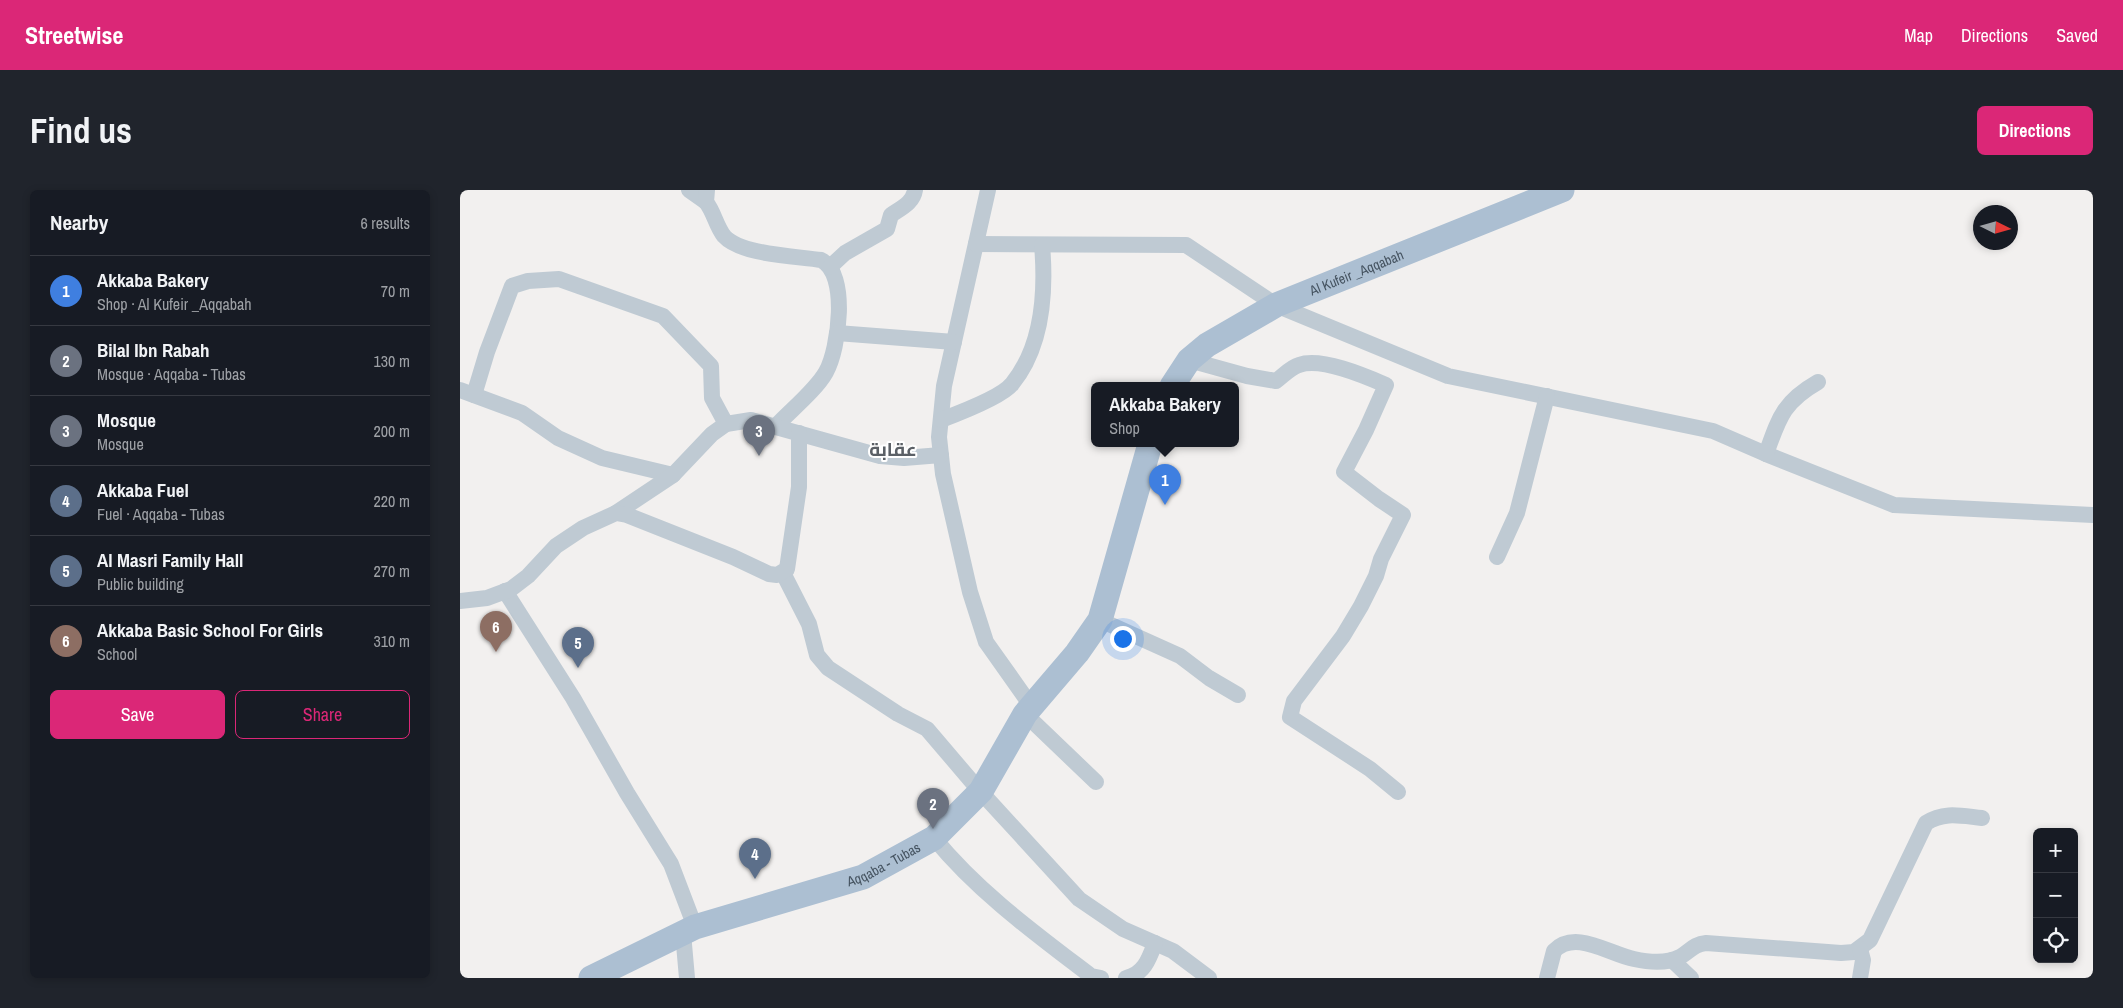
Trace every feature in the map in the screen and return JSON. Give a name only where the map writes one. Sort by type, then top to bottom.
[{"type":"main road","name":"Al Kufeir _Aqqabah","points":[[1174,382],[1188,360],[1207,345],[1276,305],[1562,190]]},
{"type":"main road","name":"Aqqaba - Tubas","points":[[591,978],[689,930],[864,877],[934,838],[981,791],[1028,711],[1078,652],[1100,620],[1149,447]]},
{"type":"street","points":[[689,190],[706,196],[724,236],[738,246],[821,260],[830,267],[839,295],[837,333],[832,361],[821,380],[776,426]]},
{"type":"street","points":[[830,267],[845,253],[887,229],[891,215],[914,198],[915,190]]},
{"type":"street","points":[[988,190],[944,386],[939,436],[942,474],[970,592],[986,642],[1028,711],[1096,782]]},
{"type":"street","points":[[976,244],[1186,244],[1276,305],[1448,376],[1713,431],[1894,505],[2093,514]]},
{"type":"street","points":[[941,420],[975,406],[1012,385],[1030,352],[1040,322],[1043,299],[1042,245]]},
{"type":"street","points":[[673,475],[602,458],[558,438],[522,413],[467,392],[486,352],[512,286],[528,281],[559,279],[663,316],[711,366],[712,398],[726,424]]},
{"type":"street","points":[[837,333],[954,342]]},
{"type":"street","points":[[1188,360],[1247,376],[1276,381],[1299,365],[1322,364],[1357,373],[1386,385],[1366,430],[1344,472],[1403,515],[1381,559],[1376,576],[1361,606],[1343,636],[1294,702],[1290,717],[1370,769],[1398,792]]},
{"type":"street","points":[[1766,454],[1787,406],[1803,391],[1818,382]]},
{"type":"street","points":[[1498,556],[1517,512],[1548,396]]},
{"type":"street","points":[[460,601],[487,598],[505,591],[528,576],[556,546],[583,528],[616,513],[673,475],[712,434],[726,424],[751,420],[891,458],[941,455]]},
{"type":"street","points":[[616,513],[627,515],[733,557],[769,574],[783,573],[787,569],[799,487],[800,433]]},
{"type":"street","points":[[783,573],[809,624],[814,647],[822,662],[828,668],[898,714],[927,729],[1079,899],[1123,929],[1172,951],[1209,978]]},
{"type":"street","points":[[505,591],[573,698],[627,793],[671,864],[689,930],[687,978]]},
{"type":"street","points":[[1100,620],[1180,656],[1209,678],[1238,695]]},
{"type":"street","points":[[1547,978],[1554,951],[1567,942],[1585,943],[1634,959],[1662,962],[1672,960],[1696,944],[1706,942],[1841,953],[1860,949],[1870,940],[1926,823],[1934,817],[1950,814],[1982,818]]},
{"type":"street","points":[[934,838],[956,865],[1010,912],[1091,976],[1101,978]]},
{"type":"street","points":[[1126,978],[1136,976],[1146,965],[1155,943]]},
{"type":"street","points":[[1860,949],[1863,960],[1860,978]]},
{"type":"street","points":[[1672,960],[1691,978]]},
{"type":"place","name":"Mosque","points":[[759,456]]},
{"type":"place","name":"Akkaba Bakery","points":[[1165,505]]},
{"type":"place","name":"Akkaba Basic School For Girls","points":[[496,652]]},
{"type":"place","name":"Al Masri Family Hall","points":[[578,668]]},
{"type":"place","name":"Bilal Ibn Rabah","points":[[933,829]]},
{"type":"place","name":"Akkaba Fuel","points":[[755,879]]},
{"type":"district","name":"عقابة","points":[[893,449]]}]
